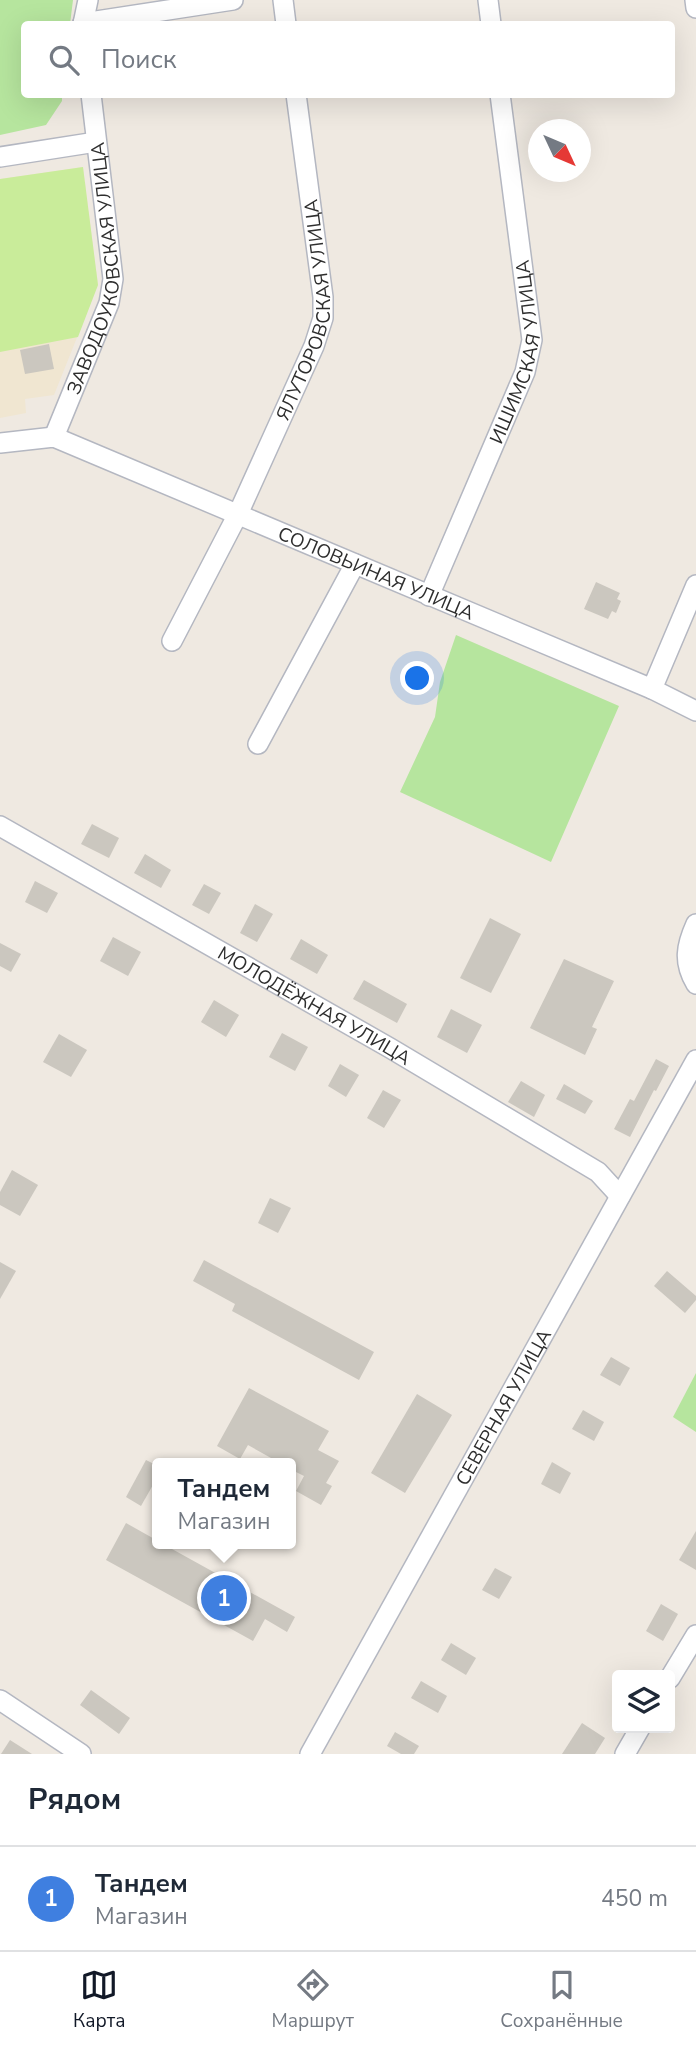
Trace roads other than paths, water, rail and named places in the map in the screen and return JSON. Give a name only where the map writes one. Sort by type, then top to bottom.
[{"type":"street","points":[[84,21],[88,0]]},
{"type":"street","points":[[102,21],[233,0]]},
{"type":"street","points":[[283,0],[286,21]]},
{"type":"street","points":[[488,0],[491,21]]},
{"type":"street","points":[[695,0],[696,8]]},
{"type":"street","name":"ЗАВОДОУКОВСКАЯ УЛИЦА","points":[[54,438],[109,303],[113,279],[91,98]]},
{"type":"street","name":"ЯЛУТОРОВСКАЯ УЛИЦА","points":[[172,641],[239,514],[314,346],[323,318],[323,297],[297,98]]},
{"type":"street","name":"ИШИМСКАЯ УЛИЦА","points":[[429,596],[525,372],[532,340],[501,98]]},
{"type":"street","points":[[0,157],[96,142]]},
{"type":"street","points":[[0,443],[54,438]]},
{"type":"street","name":"СОЛОВЬИНАЯ УЛИЦА","points":[[54,438],[652,689],[696,711]]},
{"type":"street","points":[[258,744],[355,564]]},
{"type":"street","points":[[652,689],[696,585]]},
{"type":"street","name":"МОЛОДЁЖНАЯ УЛИЦА","points":[[0,827],[401,1055],[598,1172],[620,1196]]},
{"type":"street","points":[[696,924],[688,943],[688,963],[696,984]]},
{"type":"street","name":"СЕВЕРНАЯ УЛИЦА","points":[[310,1754],[696,1060]]},
{"type":"street","points":[[675,1670],[696,1634]]},
{"type":"street","points":[[0,1700],[81,1754]]},
{"type":"street","points":[[625,1754],[637,1733]]},
{"type":"place","name":"Тандем","points":[[224,1598]]}]
